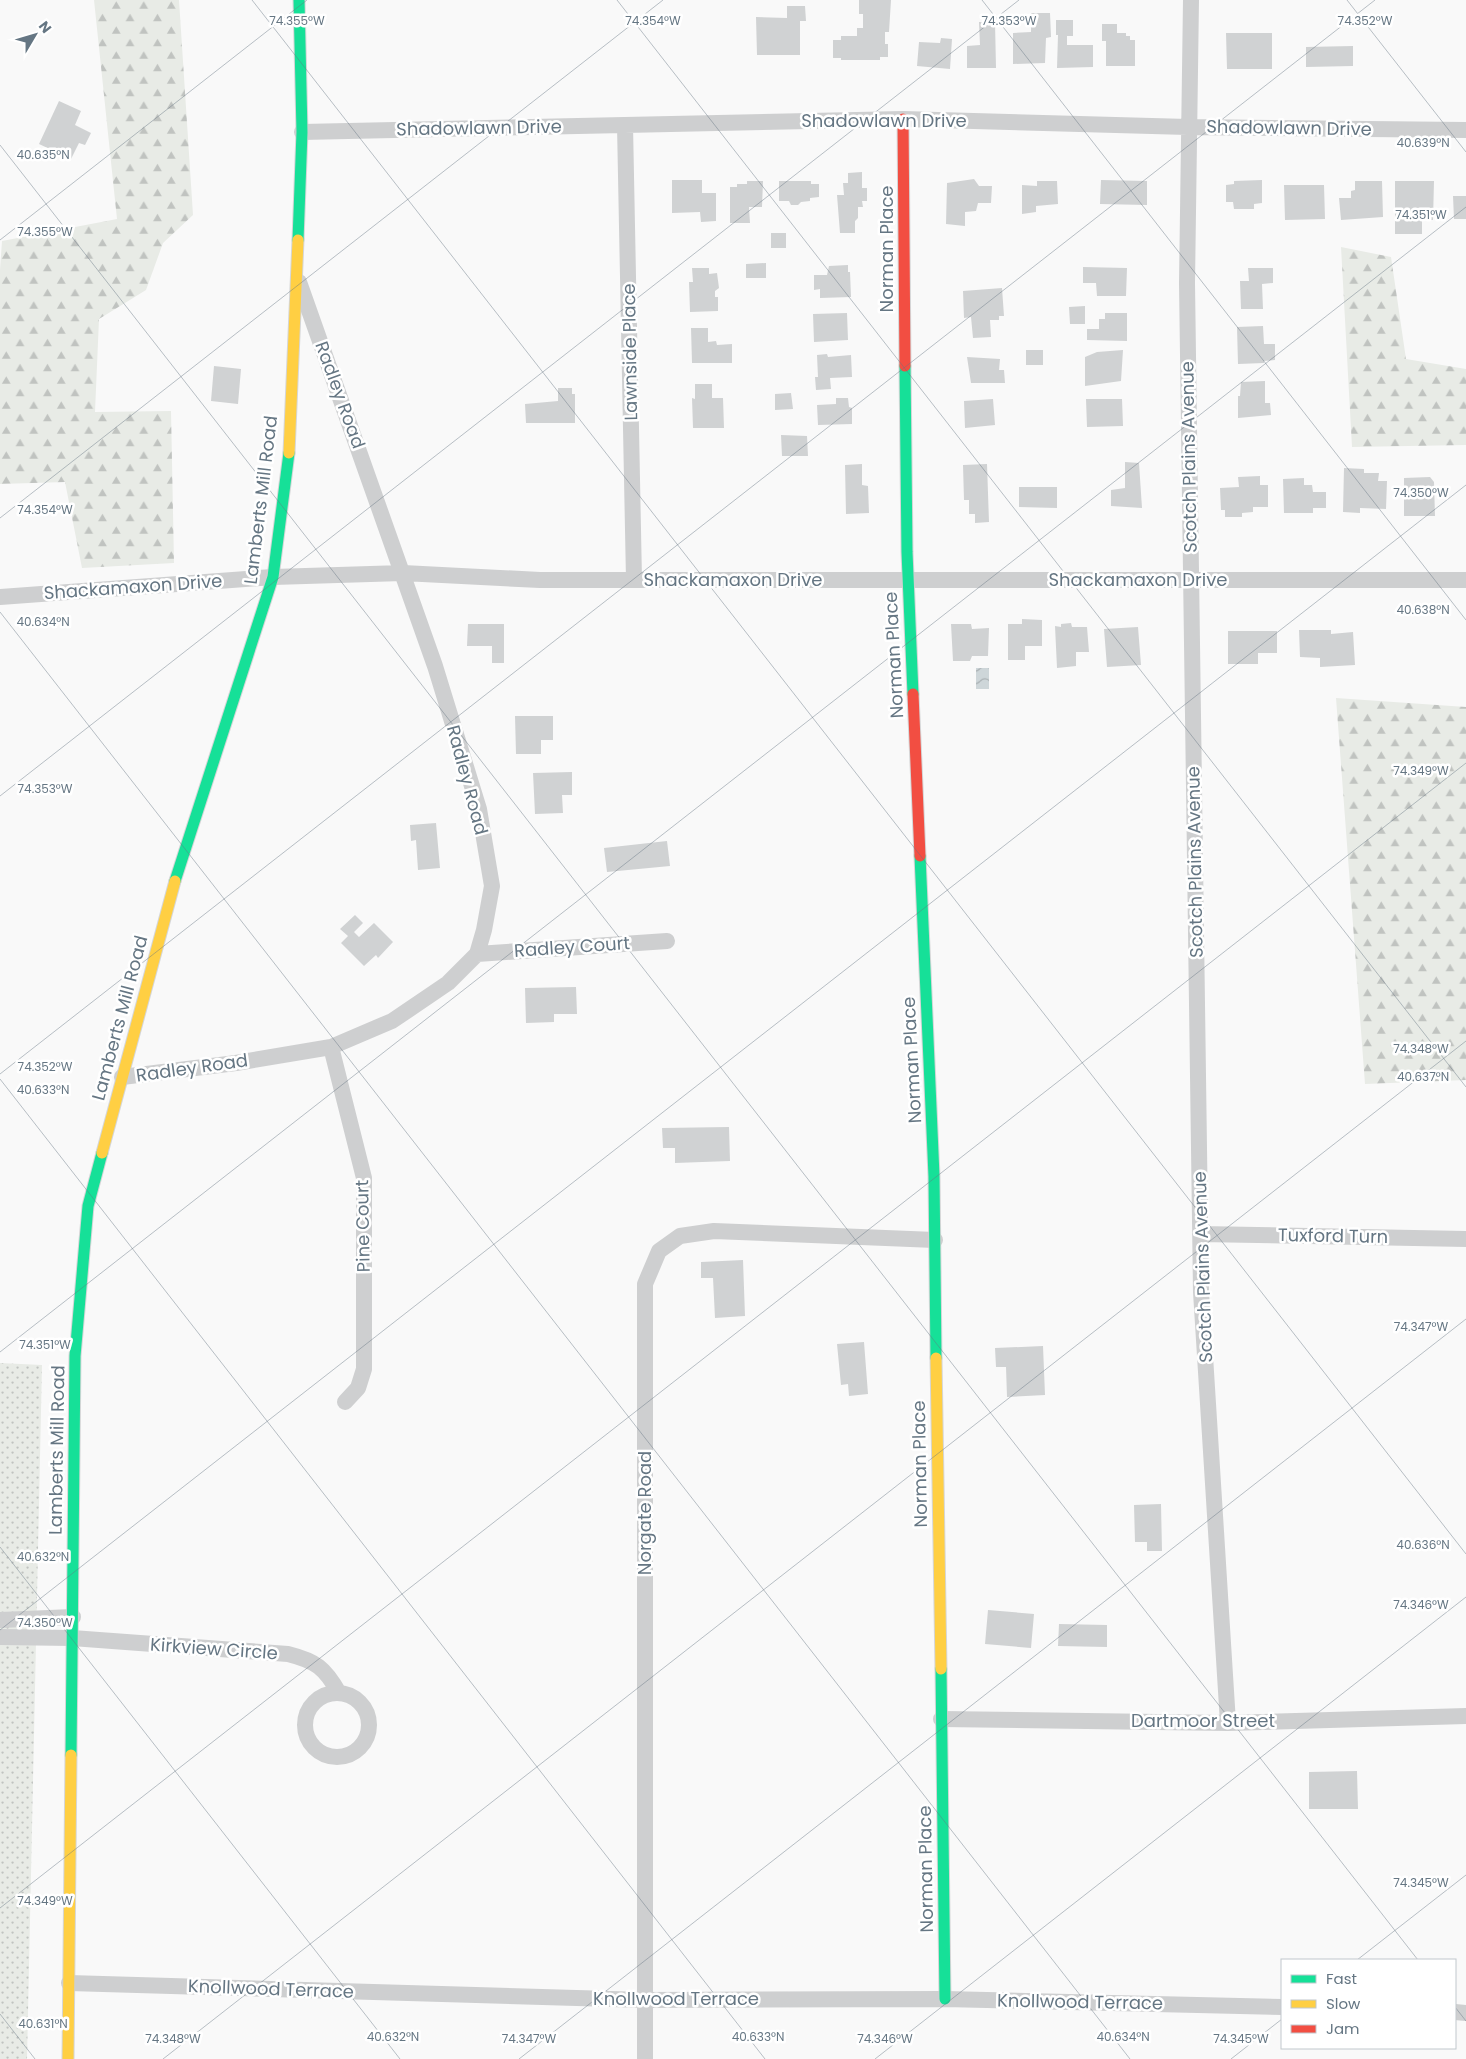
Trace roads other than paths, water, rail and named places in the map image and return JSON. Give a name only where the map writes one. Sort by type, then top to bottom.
[{"type":"street","name":"Lamberts Mill Road","points":[[68,2059],[76,1356],[88,1206],[172,889],[273,577],[289,455],[302,132],[299,0]]},
{"type":"street","name":"Scotch Plains Avenue","points":[[1191,0],[1187,283],[1201,1292],[1228,1723]]},
{"type":"street","name":"Shadowlawn Drive","points":[[302,132],[903,119],[1466,130]]},
{"type":"street","name":"Norman Place","points":[[903,119],[908,580],[934,1166],[945,1999]]},
{"type":"street","name":"Lawnside Place","points":[[625,125],[634,580]]},
{"type":"street","name":"Radley Road","points":[[122,1078],[236,1063],[331,1047],[392,1021],[448,983],[477,954],[484,930],[492,886],[478,809],[435,666],[296,273]]},
{"type":"street","name":"Shackamaxon Drive","points":[[0,597],[273,577],[403,573],[540,580],[1466,580]]},
{"type":"street","name":"Radley Court","points":[[477,954],[667,941]]},
{"type":"street","name":"Pine Court","points":[[331,1047],[364,1178],[364,1369],[358,1388],[345,1402]]},
{"type":"street","name":"Norgate Road","points":[[645,2059],[645,1284],[659,1251],[680,1236],[714,1231],[935,1240]]},
{"type":"street","name":"Tuxford Turn","points":[[1200,1234],[1466,1239]]},
{"type":"street","points":[[0,1620],[73,1617]]},
{"type":"street","name":"Kirkview Circle","points":[[0,1637],[72,1638],[288,1654],[309,1659],[327,1673],[339,1693]]},
{"type":"street","name":"Dartmoor Street","points":[[940,1719],[1228,1723],[1466,1716]]},
{"type":"street","name":"Knollwood Terrace","points":[[69,1983],[645,2000],[945,1999],[1281,2007]]},
{"type":"water","points":[[976,668],[989,668],[989,689],[976,689]]}]
